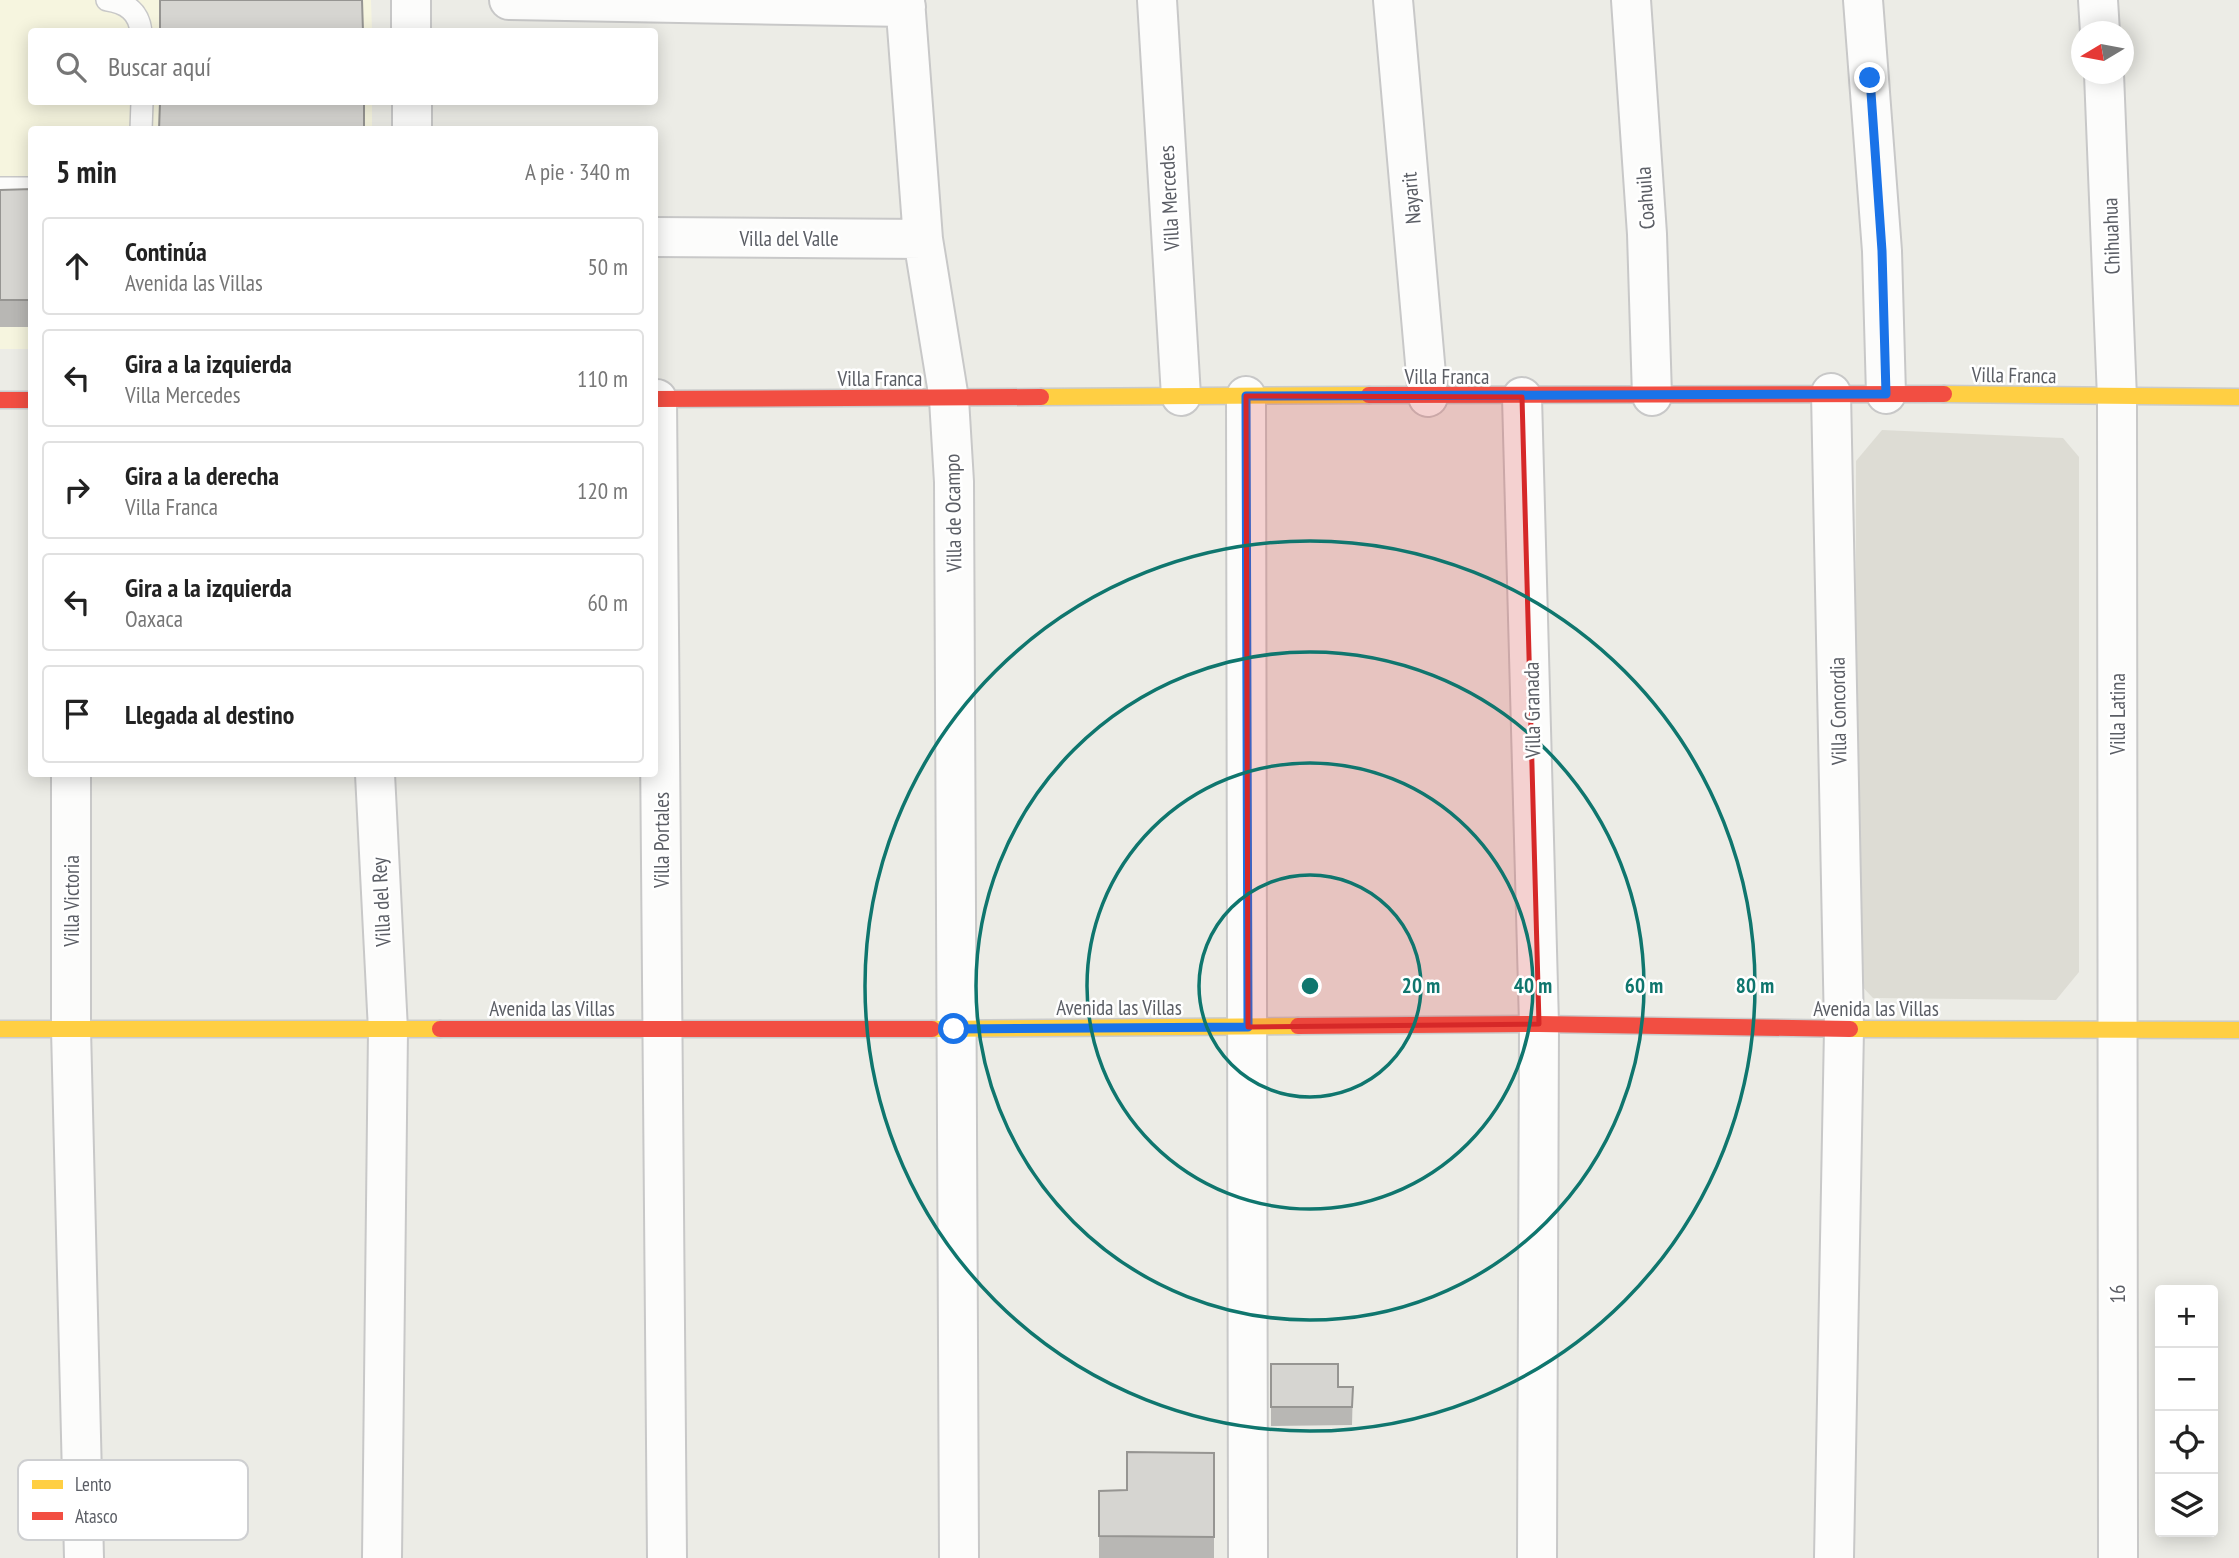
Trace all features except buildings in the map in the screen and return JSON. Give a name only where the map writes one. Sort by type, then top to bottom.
[{"type":"street","points":[[411,0],[411,28]]},
{"type":"street","points":[[509,0],[906,4]]},
{"type":"street","name":"Villa Mercedes","points":[[1157,0],[1181,396]]},
{"type":"street","name":"Nayarit","points":[[1393,0],[1429,397]]},
{"type":"street","name":"Coahuila","points":[[1631,0],[1647,234],[1652,396]]},
{"type":"street","points":[[1863,0],[1882,251],[1886,394]]},
{"type":"street","points":[[2098,0],[2099,21]]},
{"type":"street","name":"Villa de Ocampo","points":[[906,4],[923,239],[949,400],[954,482],[954,1029],[959,1558]]},
{"type":"street","name":"Chihuahua","points":[[2104,84],[2117,398]]},
{"type":"street","points":[[412,105],[412,126]]},
{"type":"street","name":"Villa del Valle","points":[[658,237],[923,239]]},
{"type":"street","name":"Villa Franca","points":[[658,399],[949,400],[1181,396],[1522,397],[1831,393],[2117,398],[2239,397]]},
{"type":"street","name":"Villa Concordia","points":[[1831,393],[1844,1029],[1834,1558]]},
{"type":"street","points":[[1246,396],[1248,1558]]},
{"type":"street","name":"Villa Granada","points":[[1522,397],[1538,1024],[1537,1558]]},
{"type":"street","name":"Villa Latina","points":[[2116,1031],[2117,398]]},
{"type":"street","points":[[0,400],[28,400]]},
{"type":"street","name":"Villa Portales","points":[[658,651],[667,1558]]},
{"type":"street","name":"Villa Victoria","points":[[71,777],[71,1029],[82,1460]]},
{"type":"street","name":"Villa del Rey","points":[[375,777],[388,1030],[382,1558]]},
{"type":"street","name":"Avenida las Villas","points":[[0,1029],[954,1029],[1538,1024],[1844,1029],[2239,1030]]},
{"type":"street","name":"16","points":[[2116,1031],[2118,1558]]},
{"type":"street","name":"Villa Victoria","points":[[84,1540],[84,1558]]},
{"type":"lane","points":[[107,0],[121,2],[133,10],[140,28]]},
{"type":"lane","points":[[141,126],[142,105]]},
{"type":"lane","points":[[0,188],[28,188]]},
{"type":"highlighted area","points":[[1246,396],[1522,397],[1539,1024],[1248,1027]]},
{"type":"shaded area","points":[[0,0],[371,0],[372,28],[28,28],[28,105],[372,105],[372,126],[28,126],[28,349],[0,349]]},
{"type":"shaded area","points":[[1882,430],[2063,438],[2079,457],[2079,972],[2056,1000],[1873,998],[1855,979],[1856,461]]},
{"type":"traffic: slow","points":[[1944,394],[2239,397]]},
{"type":"traffic: slow","points":[[1041,397],[1369,395]]},
{"type":"traffic: slow","points":[[932,1029],[1298,1026]]},
{"type":"traffic: slow","points":[[0,1029],[440,1029]]},
{"type":"traffic: slow","points":[[1850,1029],[2239,1030]]},
{"type":"traffic: jam","points":[[1369,395],[1944,394]]},
{"type":"traffic: jam","points":[[658,399],[1041,397]]},
{"type":"traffic: jam","points":[[0,400],[28,400]]},
{"type":"traffic: jam","points":[[1298,1026],[1539,1024],[1850,1029]]},
{"type":"traffic: jam","points":[[440,1029],[932,1029]]},
{"type":"route","points":[[954,1029],[1248,1027],[1246,396],[1886,394],[1882,251],[1870,78]]}]
